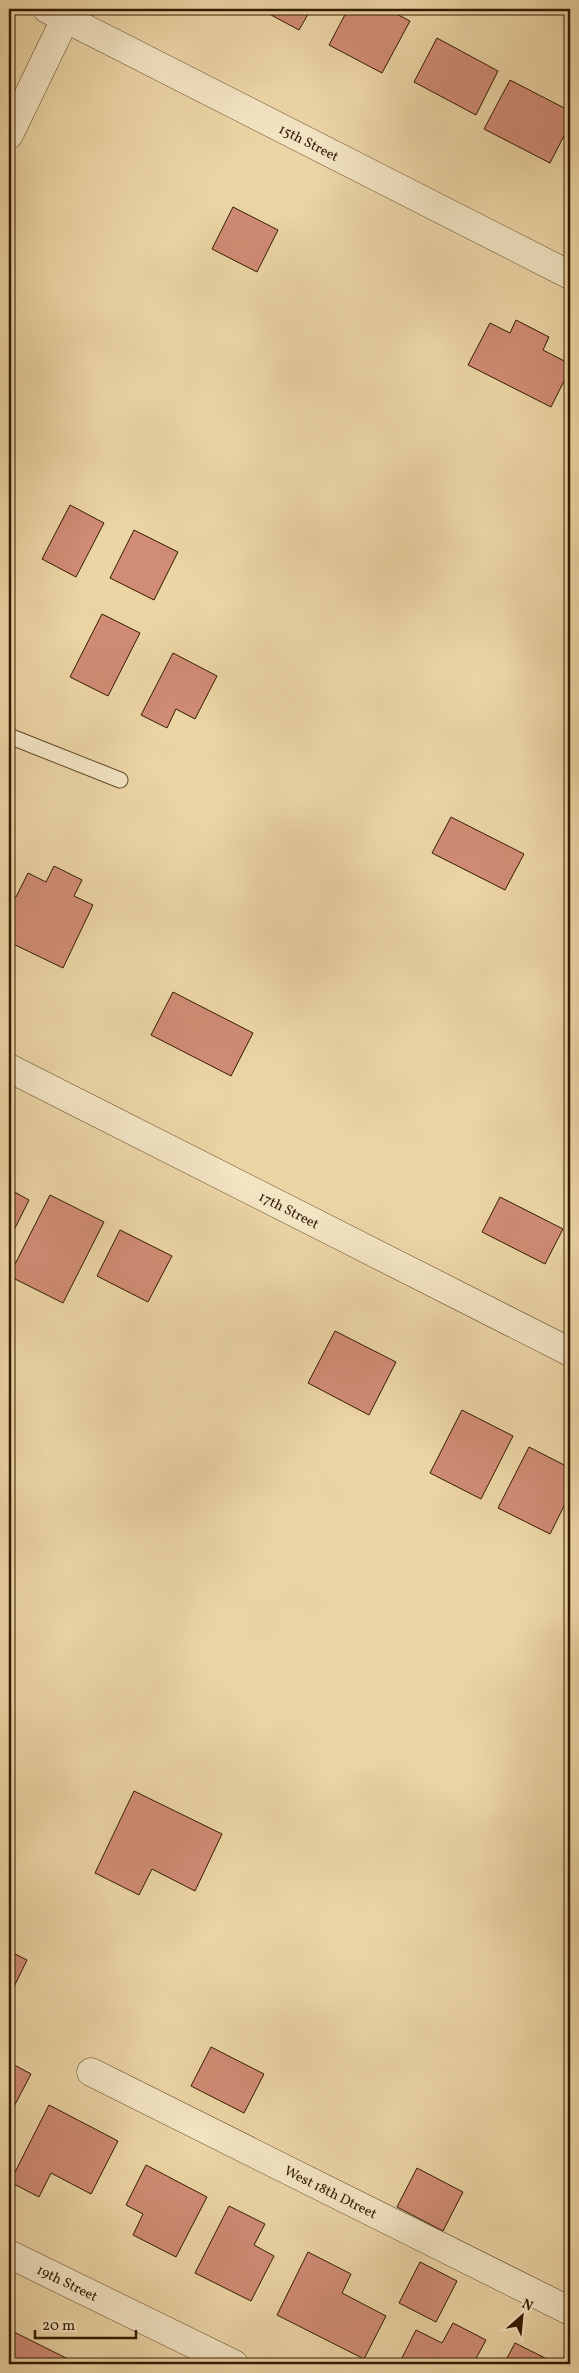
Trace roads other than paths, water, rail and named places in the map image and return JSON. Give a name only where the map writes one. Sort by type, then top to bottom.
[{"type":"street","points":[[9,135],[61,12]]},
{"type":"street","name":"15th Street","points":[[61,12],[570,275]]},
{"type":"street","name":"17th Street","points":[[9,1068],[570,1352]]},
{"type":"street","name":"West 18th Dtreet","points":[[91,2072],[570,2311]]},
{"type":"street","name":"19th Street","points":[[9,2254],[234,2364]]},
{"type":"lane","points":[[9,736],[120,780]]}]
